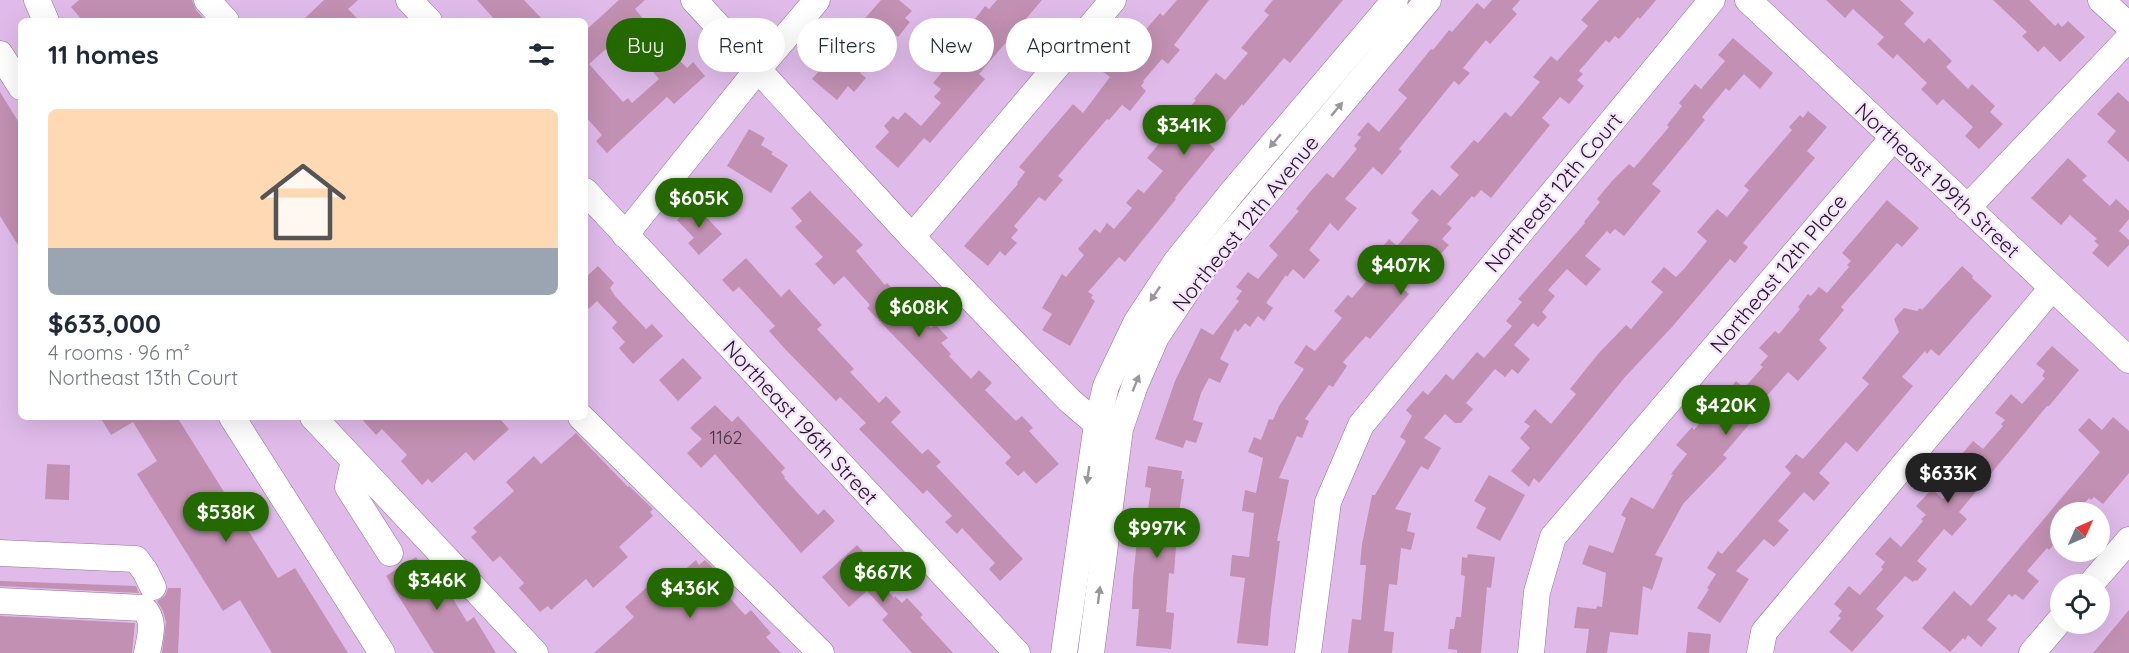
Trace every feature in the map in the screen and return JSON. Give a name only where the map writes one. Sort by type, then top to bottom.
[{"type":"street","points":[[37,0],[45,18]]},
{"type":"street","points":[[207,0],[223,18]]},
{"type":"street","points":[[409,0],[426,18]]},
{"type":"street","points":[[694,0],[711,18]]},
{"type":"street","points":[[785,38],[817,0]]},
{"type":"street","points":[[912,237],[1113,0]]},
{"type":"street","name":"Northeast 12th Avenue","points":[[1091,653],[1108,426],[1106,386],[1136,323],[1176,262],[1395,0]]},
{"type":"street","name":"Northeast 12th Avenue","points":[[1064,653],[1108,426],[1135,385],[1156,337],[1196,277],[1428,0]]},
{"type":"street","name":"Northeast 12th Court","points":[[1308,653],[1328,502],[1361,425],[1712,0]]},
{"type":"street","name":"Northeast 199th Street","points":[[1748,0],[2129,360]]},
{"type":"street","points":[[2101,0],[2129,26]]},
{"type":"street","points":[[1967,208],[2129,38]]},
{"type":"street","points":[[0,54],[18,82]]},
{"type":"street","points":[[625,235],[756,72]]},
{"type":"street","points":[[763,72],[912,237],[1069,400],[1108,426]]},
{"type":"street","name":"Northeast 12th Place","points":[[1531,653],[1537,592],[1554,537],[1893,138]]},
{"type":"street","name":"Northeast 196th Street","points":[[588,194],[1017,653]]},
{"type":"street","points":[[1760,653],[1764,632],[2052,288]]},
{"type":"street","points":[[234,420],[382,653]]},
{"type":"street","points":[[316,420],[535,653]]},
{"type":"street","points":[[584,420],[821,653]]},
{"type":"street","points":[[354,461],[348,487],[390,553]]},
{"type":"street","points":[[2100,574],[2129,540]]},
{"type":"street","points":[[0,553],[136,559],[153,587]]},
{"type":"street","points":[[0,602],[143,608],[149,613],[152,623],[147,653]]},
{"type":"street","points":[[2032,653],[2050,632]]},
{"type":"building","points":[[79,0],[192,0],[196,10],[203,18],[80,18],[71,7]]},
{"type":"building","points":[[324,0],[358,0],[348,9],[357,18],[305,18]]},
{"type":"building","points":[[477,0],[524,0],[541,18],[493,18]]},
{"type":"building","points":[[619,0],[645,0],[635,9],[642,18],[606,18],[606,49],[589,64],[623,102],[628,98],[632,103],[659,79],[653,72],[686,72],[686,67],[693,62],[698,68],[698,72],[705,76],[674,104],[667,97],[607,153],[596,141],[602,135],[588,119],[588,28]]},
{"type":"building","points":[[881,0],[899,0],[912,11],[905,18],[909,23],[898,37],[897,18],[865,18]]},
{"type":"building","points":[[997,0],[1042,0],[1027,18],[1006,18],[1006,42],[994,56],[994,18],[976,18],[985,6],[989,9]]},
{"type":"building","points":[[1177,0],[1209,0],[1174,45],[1180,50],[1168,64],[1162,59],[1152,71],[1152,22],[1160,13],[1163,16]]},
{"type":"building","points":[[1273,0],[1343,0],[1290,63],[1284,58],[1243,106],[1242,104],[1209,144],[1215,149],[1125,262],[1119,257],[1088,292],[1093,295],[1091,298],[1095,301],[1070,346],[1042,330],[1052,314],[1042,308],[1062,274],[1066,277],[1084,255],[1078,249],[1095,229],[1100,233],[1107,223],[1114,229],[1132,208],[1126,203],[1138,189],[1144,193],[1163,171],[1147,158],[1216,73],[1225,80],[1248,53],[1241,48],[1269,15],[1264,11]]},
{"type":"building","points":[[1492,0],[1520,0],[1512,9],[1517,14],[1490,44],[1486,40],[1463,68],[1470,73],[1459,85],[1454,81],[1399,149],[1402,151],[1382,175],[1373,167],[1345,199],[1357,208],[1338,231],[1330,223],[1309,250],[1320,260],[1304,279],[1293,269],[1266,303],[1273,308],[1264,321],[1258,316],[1250,327],[1245,323],[1238,332],[1235,329],[1220,359],[1229,364],[1220,383],[1209,378],[1201,393],[1193,420],[1203,423],[1196,443],[1186,440],[1183,448],[1155,439],[1175,381],[1201,328],[1213,335],[1239,301],[1236,299],[1242,291],[1236,287],[1248,272],[1258,279],[1278,255],[1269,246],[1299,211],[1296,209],[1327,173],[1333,178],[1357,149],[1354,146],[1361,137],[1357,135],[1368,122],[1379,132],[1407,98],[1398,90],[1431,49],[1433,50],[1449,30],[1452,32],[1477,3],[1484,9]]},
{"type":"building","points":[[1599,0],[1656,0],[1619,39],[1615,36],[1609,43],[1606,40],[1579,71],[1583,74],[1577,80],[1584,86],[1569,104],[1560,97],[1542,118],[1550,125],[1491,198],[1481,190],[1474,198],[1472,196],[1447,224],[1452,228],[1442,239],[1449,245],[1438,257],[1427,248],[1407,272],[1410,275],[1401,287],[1409,294],[1370,339],[1366,336],[1343,362],[1347,366],[1333,387],[1329,385],[1305,419],[1309,421],[1302,438],[1297,436],[1279,478],[1289,480],[1277,541],[1280,541],[1268,646],[1237,643],[1245,578],[1230,576],[1232,555],[1249,557],[1254,513],[1242,511],[1245,490],[1256,493],[1263,458],[1248,452],[1254,437],[1261,440],[1269,419],[1273,420],[1279,406],[1304,369],[1294,363],[1306,345],[1315,351],[1342,318],[1334,311],[1348,295],[1352,298],[1382,263],[1375,256],[1389,239],[1397,246],[1419,220],[1411,213],[1432,189],[1440,196],[1459,175],[1450,167],[1474,140],[1478,143],[1505,112],[1511,117],[1540,82],[1533,77],[1551,56],[1557,61],[1588,26],[1581,20]]},
{"type":"building","points":[[1826,0],[1900,0],[1914,13],[1904,24],[1924,43],[1929,38],[1952,61],[1946,67],[1968,89],[1972,84],[1995,106],[1990,112],[2003,124],[1979,149],[1965,136],[1973,127],[1943,99],[1937,105],[1921,89],[1927,83],[1897,54],[1893,59],[1877,44],[1884,37],[1853,9],[1845,18]]},
{"type":"building","points":[[1993,0],[2029,0],[2055,26],[2058,23],[2062,27],[2068,21],[2085,37],[2060,62],[2044,46],[2038,52],[2022,36],[2027,32]]},
{"type":"building","points":[[1733,38],[1773,73],[1760,89],[1744,74],[1729,91],[1726,88],[1702,117],[1705,120],[1652,184],[1661,191],[1624,236],[1615,229],[1610,234],[1607,231],[1585,256],[1601,269],[1586,286],[1567,269],[1548,290],[1555,296],[1542,312],[1547,317],[1538,327],[1533,323],[1514,345],[1530,359],[1518,374],[1512,369],[1505,377],[1495,369],[1466,403],[1473,409],[1461,423],[1455,423],[1445,414],[1424,438],[1441,448],[1428,470],[1421,466],[1395,509],[1411,513],[1407,531],[1415,533],[1411,550],[1401,548],[1397,585],[1389,584],[1384,631],[1394,632],[1392,653],[1348,653],[1352,619],[1361,620],[1366,565],[1360,565],[1372,495],[1375,495],[1406,441],[1400,437],[1412,416],[1406,410],[1423,391],[1428,395],[1446,374],[1453,380],[1477,352],[1484,358],[1512,326],[1506,321],[1522,302],[1518,299],[1585,223],[1600,202],[1597,199],[1612,181],[1629,164],[1634,168],[1669,127],[1667,125],[1682,106],[1679,103],[1695,84],[1701,89],[1725,61],[1718,55]]},
{"type":"building","points":[[818,72],[861,72],[866,78],[854,92],[848,86],[837,100],[812,79]]},
{"type":"building","points":[[942,72],[981,72],[979,74],[985,79],[930,143],[924,138],[898,168],[875,147],[889,132],[884,126],[893,116],[898,120],[905,112],[921,126],[941,103],[934,97],[941,89],[933,83]]},
{"type":"building","points":[[1103,72],[1151,72],[1141,86],[1146,91],[1130,111],[1122,105],[1109,120],[1107,119],[1058,176],[1063,180],[1045,201],[1039,197],[1014,226],[1018,230],[1011,238],[1017,243],[1005,256],[1000,251],[988,266],[964,246],[1018,184],[1025,172],[1019,167],[1073,104],[1083,113],[1110,77]]},
{"type":"building","points":[[0,92],[18,121],[18,245],[0,216]]},
{"type":"building","points":[[2118,92],[2129,102],[2129,162],[2107,142],[2116,131],[2097,114]]},
{"type":"building","points":[[1808,111],[1827,127],[1807,151],[1815,158],[1743,243],[1748,247],[1735,263],[1730,259],[1672,327],[1625,377],[1539,483],[1534,478],[1529,487],[1511,471],[1530,448],[1520,438],[1530,426],[1524,422],[1535,409],[1551,424],[1576,394],[1570,389],[1598,354],[1626,325],[1631,329],[1663,292],[1651,282],[1664,267],[1676,277],[1684,269],[1707,241],[1697,232],[1717,209],[1727,217],[1749,190],[1744,186],[1792,130],[1789,127],[1800,115],[1803,118]]},
{"type":"building","points":[[749,129],[765,138],[761,145],[788,165],[771,193],[727,166]]},
{"type":"building","points":[[2068,158],[2087,176],[2082,180],[2110,206],[2116,199],[2129,211],[2129,219],[2119,231],[2129,240],[2129,245],[2108,267],[2092,253],[2099,245],[2094,241],[2097,239],[2070,215],[2061,225],[2031,198]]},
{"type":"building","points":[[810,191],[863,245],[856,251],[885,285],[887,283],[931,328],[935,324],[948,338],[941,343],[951,354],[949,356],[971,379],[979,370],[992,383],[985,390],[1016,421],[1022,416],[1033,428],[1029,431],[1059,464],[1036,484],[1024,471],[1018,476],[1005,463],[1011,457],[867,308],[870,305],[844,276],[834,285],[815,264],[823,257],[795,227],[802,221],[791,208]]},
{"type":"building","points":[[1887,200],[1919,228],[1902,247],[1897,243],[1841,307],[1844,310],[1819,340],[1827,348],[1798,381],[1788,372],[1755,409],[1759,413],[1723,455],[1727,458],[1683,504],[1655,555],[1663,558],[1652,590],[1643,586],[1638,635],[1610,632],[1607,653],[1586,653],[1589,629],[1574,628],[1577,607],[1596,609],[1597,606],[1602,607],[1606,573],[1582,564],[1589,545],[1613,553],[1626,518],[1621,515],[1631,497],[1653,509],[1673,475],[1671,474],[1687,454],[1676,445],[1692,427],[1694,430],[1736,381],[1744,388],[1763,367],[1760,365],[1768,356],[1759,348],[1775,331],[1779,334],[1800,309],[1798,307],[1808,294],[1811,296],[1819,287],[1827,293],[1849,267],[1847,265],[1851,261],[1842,253]]},
{"type":"building","points":[[694,204],[722,234],[699,255],[688,243],[694,238],[677,220]]},
{"type":"building","points":[[746,258],[781,297],[789,289],[822,325],[817,329],[854,369],[850,372],[879,403],[886,396],[901,412],[891,422],[922,454],[928,449],[941,462],[936,466],[1023,559],[1000,581],[989,569],[995,563],[962,528],[957,534],[945,522],[952,516],[927,490],[923,494],[859,429],[866,423],[840,397],[836,401],[785,349],[769,331],[775,326],[739,287],[733,292],[722,280]]},
{"type":"building","points":[[598,266],[614,283],[610,288],[615,296],[646,329],[652,324],[663,336],[633,364],[619,348],[625,342],[612,328],[617,322],[597,301],[588,309],[588,275]]},
{"type":"building","points":[[1962,266],[1992,296],[1939,356],[1931,349],[1927,354],[1925,351],[1902,377],[1913,386],[1857,452],[1846,442],[1819,473],[1830,483],[1814,501],[1804,492],[1778,521],[1789,530],[1774,547],[1764,539],[1736,571],[1749,579],[1720,623],[1697,608],[1716,574],[1707,568],[1718,551],[1722,554],[1791,473],[1785,467],[1796,454],[1803,459],[1869,384],[1862,378],[1899,332],[1894,319],[1904,308],[1922,310]]},
{"type":"building","points":[[2052,346],[2079,370],[1959,512],[1967,519],[1952,536],[1944,529],[1917,561],[1927,569],[1917,581],[1913,582],[1905,576],[1876,609],[1884,616],[1852,652],[1829,632],[1841,618],[1838,616],[1842,611],[1834,604],[1849,586],[1860,595],[1883,569],[1881,567],[1885,562],[1875,554],[1890,537],[1901,547],[1923,521],[1921,519],[1926,515],[1916,506],[1932,489],[1943,499],[1965,472],[1963,470],[1967,466],[1958,459],[1973,441],[1983,449],[2003,426],[2001,424],[2005,420],[1995,413],[2011,394],[2022,404],[2045,378],[2042,376],[2045,371],[2036,364]]},
{"type":"building","points":[[683,358],[702,378],[678,401],[659,380]]},
{"type":"building","points":[[715,405],[732,422],[738,416],[785,468],[781,472],[784,478],[818,515],[824,509],[835,521],[801,553],[715,454],[701,468],[687,453],[702,439],[690,428]]},
{"type":"building","points":[[2113,417],[2129,431],[2129,473],[2105,502],[2100,502],[2094,497],[2086,502],[2058,502],[2100,452],[2078,430],[2089,418],[2102,430]]},
{"type":"building","points":[[102,420],[179,420],[278,578],[295,568],[348,653],[272,653],[240,600],[223,611],[137,474],[157,461],[133,422],[111,435]]},
{"type":"building","points":[[363,420],[501,420],[509,429],[474,461],[466,452],[432,483],[428,479],[422,485],[401,461],[407,455],[382,429],[376,435]]},
{"type":"building","points":[[576,433],[628,487],[653,509],[650,512],[653,516],[619,547],[628,557],[593,588],[586,579],[551,610],[548,606],[540,612],[519,588],[524,583],[500,556],[493,562],[471,537],[477,532],[473,528],[514,491],[506,482],[534,456],[541,464]]},
{"type":"building","points":[[47,464],[70,465],[69,500],[45,499]]},
{"type":"building","points":[[1148,466],[1182,471],[1181,479],[1184,479],[1176,533],[1174,574],[1169,573],[1166,612],[1174,613],[1171,649],[1136,646],[1139,609],[1132,609],[1133,579],[1138,530],[1145,531],[1151,488],[1145,487]]},
{"type":"building","points":[[1489,475],[1525,495],[1500,541],[1476,528],[1486,508],[1474,501]]},
{"type":"building","points":[[2050,512],[2050,549],[2047,548],[2027,571],[2039,581],[2023,600],[2015,594],[2012,597],[2009,594],[1987,620],[1997,628],[1981,647],[1968,635],[1950,652],[1922,628],[1954,591],[1971,606]]},
{"type":"building","points":[[857,545],[868,557],[862,562],[894,598],[895,596],[902,603],[907,598],[923,615],[920,617],[953,653],[912,653],[882,620],[888,614],[867,591],[849,607],[822,577]]},
{"type":"building","points":[[1468,554],[1495,557],[1491,588],[1487,587],[1481,653],[1457,653],[1457,650],[1448,649],[1450,629],[1454,629],[1456,617],[1461,617],[1465,576],[1461,575],[1462,557],[1467,558]]},
{"type":"building","points":[[416,557],[424,570],[432,565],[454,589],[449,592],[467,622],[474,617],[496,653],[434,653],[386,576]]},
{"type":"building","points":[[696,560],[699,565],[705,560],[729,583],[722,589],[745,615],[751,610],[771,633],[766,637],[781,653],[594,653],[634,617],[625,607],[657,578],[665,587]]},
{"type":"building","points":[[0,581],[136,586],[139,593],[0,586]]},
{"type":"building","points":[[168,588],[181,588],[178,653],[162,653],[166,622],[157,601],[165,596]]},
{"type":"building","points":[[2129,610],[2129,653],[2093,653]]},
{"type":"building","points":[[0,616],[135,623],[132,653],[0,653]]},
{"type":"building","points":[[1688,632],[1711,634],[1709,653],[1686,653]]}]
